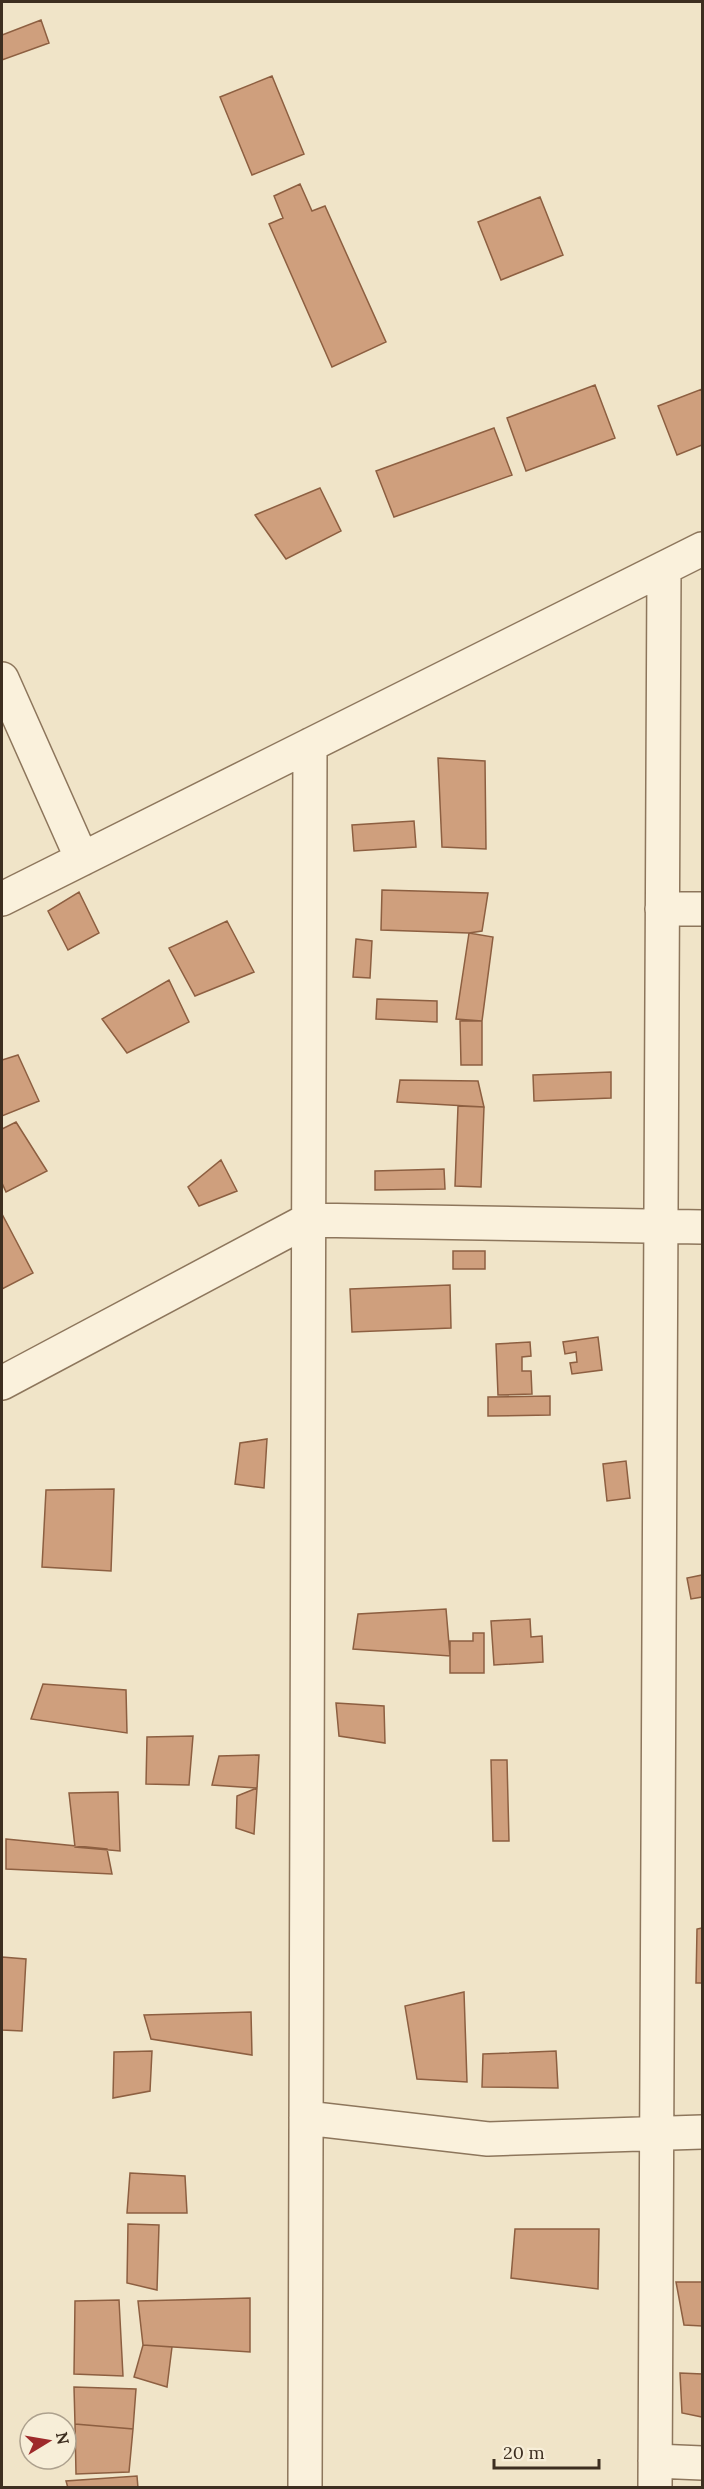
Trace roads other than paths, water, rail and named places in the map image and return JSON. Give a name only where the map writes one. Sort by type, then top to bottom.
[{"type":"street","points":[[2,899],[702,549]]},
{"type":"street","points":[[664,569],[655,2474],[702,2463]]},
{"type":"street","points":[[2,679],[82,859]]},
{"type":"street","points":[[305,2487],[310,745]]},
{"type":"street","points":[[662,909],[702,909]]},
{"type":"street","points":[[2,1383],[308,1220],[702,1227]]},
{"type":"street","points":[[306,2118],[488,2139],[702,2132]]}]
